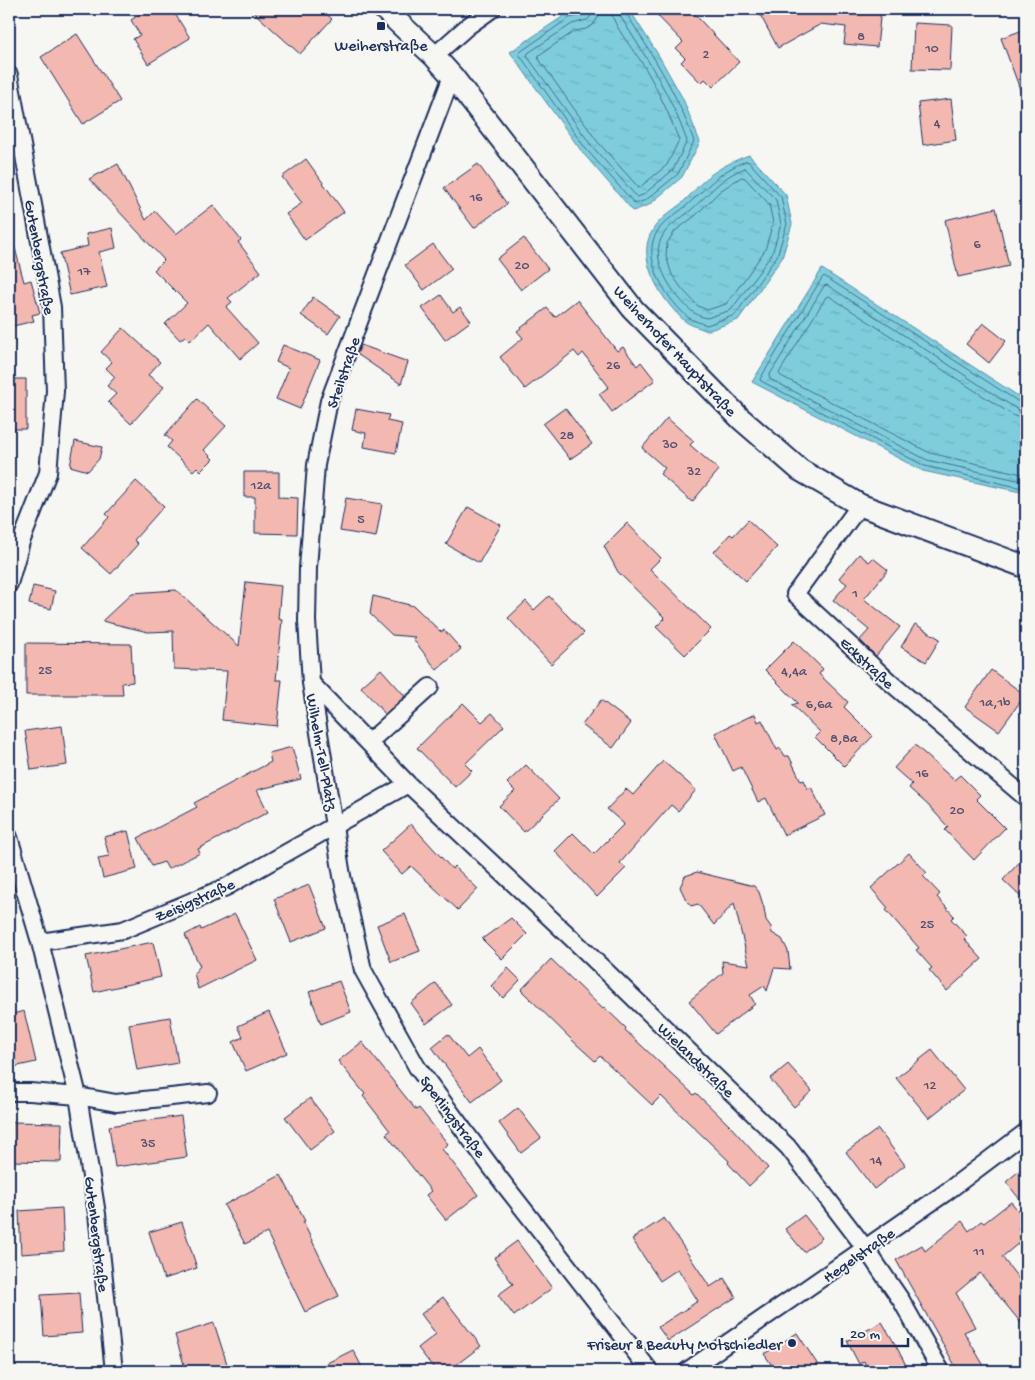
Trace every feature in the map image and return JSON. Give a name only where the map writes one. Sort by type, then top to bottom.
[{"type":"street","name":"Weiherhofer Hauptstraße","points":[[384,9],[434,56],[452,76],[633,309],[741,419],[800,470],[860,506],[1026,567]]},
{"type":"street","points":[[434,56],[468,26],[492,9]]},
{"type":"street","name":"Gutenbergstraße","points":[[9,75],[52,307],[55,391],[48,473],[21,542],[9,584]]},
{"type":"street","name":"Steilstraße","points":[[311,683],[307,621],[308,568],[316,465],[330,401],[452,76]]},
{"type":"street","name":"Eckstraße","points":[[860,506],[795,594],[890,684],[1026,798]]},
{"type":"street","name":"Wilhelm-Tell-Platz","points":[[311,683],[408,784],[335,824],[311,683]]},
{"type":"street","points":[[369,742],[430,687]]},
{"type":"street","name":"Wielandstraße","points":[[408,784],[788,1146],[866,1249],[901,1300],[941,1371]]},
{"type":"street","name":"Zeisigstraße","points":[[40,942],[123,930],[226,887],[335,824]]},
{"type":"street","name":"Sperlingstraße","points":[[335,824],[342,876],[362,970],[417,1066],[509,1190],[650,1371]]},
{"type":"street","name":"Gutenbergstraße","points":[[9,837],[40,942],[78,1096],[97,1214],[114,1371]]},
{"type":"street","points":[[9,1092],[78,1096],[116,1103],[208,1093]]},
{"type":"street","name":"Hegelstraße","points":[[687,1371],[945,1194],[1026,1132]]},
{"type":"water","points":[[596,9],[629,9],[659,56],[683,99],[700,142],[682,177],[649,205],[633,211],[582,152],[510,52],[568,13]]},
{"type":"water","points":[[749,155],[786,195],[792,224],[782,258],[738,320],[707,331],[686,322],[678,315],[662,294],[650,270],[647,246],[650,235],[656,225],[682,203],[705,179],[733,161]]},
{"type":"water","points":[[822,269],[1026,401],[1025,493],[923,471],[752,382]]},
{"type":"building","points":[[148,9],[172,9],[190,38],[148,64],[133,39],[140,35],[131,20]]},
{"type":"building","points":[[250,9],[321,9],[332,19],[300,54]]},
{"type":"building","points":[[651,9],[690,9],[739,62],[713,87],[705,79],[701,83],[681,62],[685,58],[676,49],[683,42]]},
{"type":"building","points":[[757,9],[881,9],[877,47],[844,44],[846,27],[821,24],[778,48]]},
{"type":"building","points":[[914,23],[952,25],[950,70],[912,69]]},
{"type":"building","points":[[1026,29],[1026,99],[1024,100],[1001,38]]},
{"type":"building","points":[[77,34],[120,101],[83,124],[41,57]]},
{"type":"building","points":[[951,99],[956,140],[923,145],[918,103]]},
{"type":"building","points":[[306,159],[344,212],[305,240],[286,214],[302,203],[282,177]]},
{"type":"building","points":[[118,164],[146,220],[155,211],[176,234],[213,205],[241,240],[238,242],[261,272],[228,298],[232,302],[226,307],[258,343],[240,359],[209,323],[190,341],[185,336],[180,340],[165,324],[187,303],[154,270],[164,260],[89,179]]},
{"type":"building","points":[[478,164],[507,204],[474,228],[444,188]]},
{"type":"building","points":[[996,208],[1009,266],[958,277],[945,220]]},
{"type":"building","points":[[112,228],[116,248],[99,252],[107,287],[70,295],[60,253],[88,246],[86,234]]},
{"type":"building","points":[[524,238],[548,269],[521,290],[497,259]]},
{"type":"building","points":[[433,244],[452,269],[424,290],[405,265]]},
{"type":"building","points":[[9,248],[15,248],[24,282],[31,280],[40,313],[32,315],[34,321],[9,327]]},
{"type":"building","points":[[441,295],[453,312],[460,307],[471,321],[445,340],[422,308]]},
{"type":"building","points":[[313,297],[340,316],[328,334],[301,315]]},
{"type":"building","points":[[577,300],[617,351],[623,347],[637,366],[641,362],[655,380],[612,412],[599,394],[609,387],[583,353],[579,357],[574,351],[525,389],[500,357],[523,338],[517,331],[547,308],[555,317]]},
{"type":"building","points":[[983,323],[1006,341],[989,363],[966,344]]},
{"type":"building","points":[[123,328],[160,362],[148,375],[164,387],[131,424],[108,402],[116,394],[107,386],[115,377],[106,368],[112,362],[101,352]]},
{"type":"building","points":[[283,345],[320,360],[300,409],[276,399],[289,368],[276,362]]},
{"type":"building","points":[[361,345],[408,362],[401,384],[357,354]]},
{"type":"building","points":[[9,379],[26,379],[26,429],[9,429]]},
{"type":"building","points":[[197,399],[226,426],[204,450],[213,459],[201,471],[197,467],[193,471],[167,447],[172,441],[165,435]]},
{"type":"building","points":[[565,408],[592,444],[570,459],[543,424]]},
{"type":"building","points":[[356,409],[389,415],[387,421],[402,424],[396,453],[364,447],[366,433],[352,430]]},
{"type":"building","points":[[667,418],[694,441],[690,445],[719,470],[692,502],[660,474],[665,468],[642,448]]},
{"type":"building","points":[[75,441],[102,447],[99,459],[88,471],[70,466]]},
{"type":"building","points":[[244,472],[279,472],[279,497],[298,498],[297,534],[255,533],[255,497],[244,497]]},
{"type":"building","points":[[136,481],[164,506],[134,540],[138,544],[111,574],[82,548],[109,517],[106,514]]},
{"type":"building","points":[[346,498],[382,504],[376,537],[340,531]]},
{"type":"building","points":[[468,507],[501,525],[479,563],[446,544]]},
{"type":"building","points":[[748,520],[777,547],[746,581],[714,552],[730,534],[733,536]]},
{"type":"building","points":[[627,523],[661,558],[650,569],[711,629],[685,655],[656,627],[665,618],[618,572],[604,546]]},
{"type":"building","points":[[859,554],[869,562],[873,558],[888,570],[864,599],[900,627],[876,656],[860,640],[869,630],[833,600],[847,584],[839,578]]},
{"type":"building","points":[[246,582],[281,586],[278,619],[282,620],[276,680],[282,680],[277,726],[222,720],[227,671],[174,669],[173,631],[148,632],[102,621],[132,593],[176,590],[239,646]]},
{"type":"building","points":[[33,586],[55,591],[51,609],[29,604]]},
{"type":"building","points":[[373,596],[414,606],[441,632],[444,630],[461,649],[437,670],[413,639],[415,637],[392,635],[370,614]]},
{"type":"building","points":[[549,596],[584,633],[551,664],[508,618],[526,601],[534,610]]},
{"type":"building","points":[[915,624],[940,639],[926,662],[901,647]]},
{"type":"building","points":[[794,641],[823,669],[819,674],[848,702],[844,707],[873,736],[844,766],[815,737],[820,732],[792,705],[798,703],[765,670]]},
{"type":"building","points":[[26,643],[131,644],[133,682],[122,683],[123,695],[26,695]]},
{"type":"building","points":[[381,669],[405,696],[385,714],[361,687]]},
{"type":"building","points":[[991,670],[1025,695],[999,731],[965,707]]},
{"type":"building","points":[[601,700],[631,723],[613,748],[582,725]]},
{"type":"building","points":[[463,703],[482,722],[492,713],[504,726],[465,764],[472,771],[455,787],[417,748]]},
{"type":"building","points":[[755,714],[758,722],[762,720],[777,750],[780,748],[785,756],[789,756],[801,781],[804,780],[808,789],[811,787],[825,815],[784,835],[766,798],[758,802],[741,767],[733,771],[715,733]]},
{"type":"building","points":[[62,726],[67,765],[31,770],[25,731]]},
{"type":"building","points":[[915,745],[954,780],[960,775],[980,795],[976,799],[1005,828],[974,860],[945,830],[948,827],[909,788],[912,784],[894,768]]},
{"type":"building","points":[[292,747],[301,779],[257,790],[268,812],[198,849],[200,853],[168,869],[164,862],[152,866],[138,838],[197,807],[194,803],[271,762],[269,753]]},
{"type":"building","points":[[663,761],[696,790],[678,811],[671,805],[620,863],[626,868],[597,897],[555,851],[573,833],[594,854],[624,824],[607,809],[626,789],[633,795]]},
{"type":"building","points":[[526,765],[559,799],[524,832],[499,806],[515,791],[507,783]]},
{"type":"building","points":[[411,824],[452,869],[454,866],[478,889],[458,910],[411,866],[402,874],[381,851]]},
{"type":"building","points":[[128,831],[137,869],[103,878],[98,858],[109,856],[104,837]]},
{"type":"building","points":[[909,853],[927,873],[923,876],[940,894],[937,897],[954,916],[951,919],[967,936],[964,939],[982,959],[947,991],[929,970],[932,968],[916,950],[919,948],[886,910],[888,908],[871,888]]},
{"type":"building","points":[[1026,855],[1026,902],[1003,880]]},
{"type":"building","points":[[697,872],[754,886],[759,892],[766,920],[771,927],[772,933],[782,939],[788,951],[790,969],[774,968],[767,991],[764,986],[750,995],[755,1004],[716,1034],[689,1001],[723,973],[722,961],[749,965],[734,903],[714,925],[698,904],[691,906],[686,900],[680,887],[685,876]]},
{"type":"building","points":[[309,885],[326,928],[291,942],[274,899]]},
{"type":"building","points":[[235,914],[257,960],[198,989],[194,973],[200,966],[185,935],[200,927],[201,930]]},
{"type":"building","points":[[405,914],[420,951],[391,962],[377,925]]},
{"type":"building","points":[[511,918],[527,934],[502,959],[482,939]]},
{"type":"building","points":[[153,942],[161,977],[94,992],[86,956]]},
{"type":"building","points":[[551,959],[603,1009],[604,1007],[626,1028],[625,1030],[694,1095],[696,1093],[730,1126],[768,1168],[749,1186],[728,1163],[729,1161],[661,1096],[652,1105],[600,1056],[595,1061],[573,1041],[521,990]]},
{"type":"building","points":[[508,968],[520,980],[503,998],[491,986]]},
{"type":"building","points":[[339,981],[351,1012],[321,1024],[309,992]]},
{"type":"building","points":[[436,983],[452,1005],[426,1024],[411,1003]]},
{"type":"building","points":[[24,1011],[36,1062],[9,1068],[9,1015]]},
{"type":"building","points":[[269,1012],[287,1053],[246,1071],[233,1042],[243,1037],[238,1026]]},
{"type":"building","points":[[170,1017],[178,1063],[137,1070],[129,1024]]},
{"type":"building","points":[[448,1034],[467,1058],[478,1049],[501,1080],[472,1102],[432,1047]]},
{"type":"building","points":[[362,1042],[416,1110],[419,1108],[448,1144],[442,1149],[478,1195],[446,1220],[426,1195],[431,1191],[386,1134],[390,1131],[363,1096],[365,1094],[338,1061]]},
{"type":"building","points":[[932,1050],[964,1090],[929,1118],[896,1078]]},
{"type":"building","points":[[788,1064],[812,1091],[794,1107],[770,1079]]},
{"type":"building","points":[[310,1098],[335,1131],[310,1150],[285,1117]]},
{"type":"building","points":[[518,1108],[541,1138],[521,1153],[499,1123]]},
{"type":"building","points":[[181,1116],[187,1157],[115,1167],[109,1126]]},
{"type":"building","points":[[9,1122],[62,1123],[61,1162],[9,1161]]},
{"type":"building","points":[[878,1129],[905,1165],[874,1189],[846,1152]]},
{"type":"building","points":[[1026,1165],[1026,1207],[1006,1182]]},
{"type":"building","points":[[281,1175],[305,1221],[303,1222],[339,1296],[305,1312],[267,1233],[245,1244],[224,1205]]},
{"type":"building","points":[[1011,1202],[1026,1220],[1018,1228],[1026,1237],[1002,1257],[1026,1288],[1026,1329],[980,1273],[956,1293],[975,1327],[964,1332],[987,1371],[958,1371],[896,1260],[922,1245],[925,1251],[962,1221],[969,1231],[981,1221],[984,1223]]},
{"type":"building","points":[[62,1208],[64,1251],[21,1254],[19,1211]]},
{"type":"building","points":[[804,1215],[822,1238],[804,1252],[785,1229]]},
{"type":"building","points":[[664,1218],[710,1287],[724,1278],[736,1297],[668,1341],[658,1327],[698,1301],[678,1269],[660,1281],[632,1239]]},
{"type":"building","points":[[182,1222],[197,1268],[164,1279],[149,1232]]},
{"type":"building","points":[[517,1241],[552,1288],[514,1316],[498,1295],[513,1284],[494,1258]]},
{"type":"building","points":[[79,1293],[82,1333],[44,1336],[41,1295]]},
{"type":"building","points":[[443,1297],[481,1346],[448,1371],[436,1371],[418,1348],[436,1334],[421,1314]]},
{"type":"building","points":[[882,1322],[909,1371],[869,1371],[864,1361],[859,1364],[847,1341]]},
{"type":"building","points":[[214,1323],[228,1367],[216,1371],[186,1371],[175,1335]]},
{"type":"building","name":"Friseur & Beauty Motschiedler","points":[[797,1333],[818,1365],[809,1371],[776,1371],[764,1354]]},
{"type":"building","points":[[353,1350],[364,1371],[311,1371]]},
{"type":"place","name":"Weiherstraße","points":[[381,26]]},
{"type":"place","name":"Friseur & Beauty Motschiedler","points":[[792,1343]]}]
